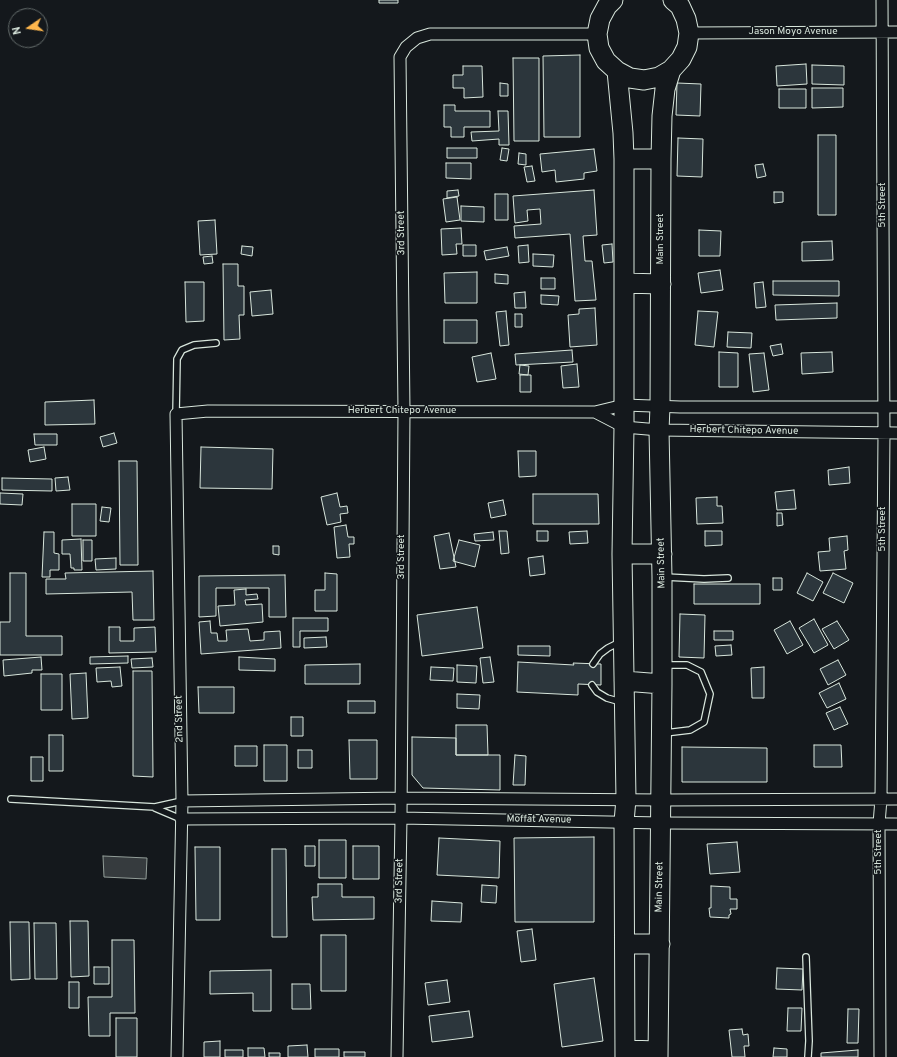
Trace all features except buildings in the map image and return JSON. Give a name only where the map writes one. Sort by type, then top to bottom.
[{"type":"highway","points":[[613,0],[607,6],[600,19],[597,34],[600,48],[606,61],[617,72],[630,78],[644,80],[659,77],[672,70]]},
{"type":"highway","name":"Main Street","points":[[658,1054],[662,733],[662,554],[659,430],[662,116],[665,89],[672,70],[681,59],[687,47],[689,33],[686,19],[680,6],[673,0]]},
{"type":"highway","points":[[617,72],[624,159],[624,427],[622,554],[626,799],[624,822],[625,1054],[658,1054]]},
{"type":"highway","points":[[624,159],[661,159]]},
{"type":"highway","points":[[624,283],[661,284]]},
{"type":"highway","points":[[622,554],[662,554]]},
{"type":"highway","points":[[624,681],[662,684]]},
{"type":"highway","points":[[625,944],[660,944]]},
{"type":"street","name":"5th Street","points":[[880,1057],[879,824],[881,799],[884,433],[882,0]]},
{"type":"street","name":"Jason Moyo Avenue","points":[[689,33],[897,32]]},
{"type":"street","name":"3rd Street","points":[[397,1057],[401,818],[404,411],[400,57],[406,47],[417,38],[430,34],[597,34]]},
{"type":"street","name":"Herbert Chitepo Avenue","points":[[176,414],[208,411],[595,412],[624,405],[660,407],[897,407]]},
{"type":"street","name":"Herbert Chitepo Avenue","points":[[595,412],[624,427],[659,430],[897,433]]},
{"type":"street","name":"2nd Street","points":[[176,414],[182,801],[177,1057]]},
{"type":"street","name":"Moffat Avenue","points":[[182,801],[401,798],[661,800],[897,799]]},
{"type":"street","name":"Moffat Avenue","points":[[181,818],[401,818],[661,823],[897,824]]},
{"type":"lane","points":[[176,414],[177,359],[182,350],[194,345],[216,343]]},
{"type":"lane","points":[[662,577],[704,579],[728,578]]},
{"type":"lane","points":[[593,664],[600,654],[608,648],[624,641]]},
{"type":"lane","points":[[662,665],[687,665],[701,672],[710,694],[704,722],[690,730],[662,733]]},
{"type":"lane","points":[[592,684],[597,692],[607,698],[624,702]]},
{"type":"lane","points":[[11,799],[155,808],[181,818]]},
{"type":"lane","points":[[155,808],[182,801]]},
{"type":"lane","points":[[806,957],[809,1041],[808,1057]]},
{"type":"shaded area","points":[[103,856],[147,858],[146,879],[104,877]]}]
